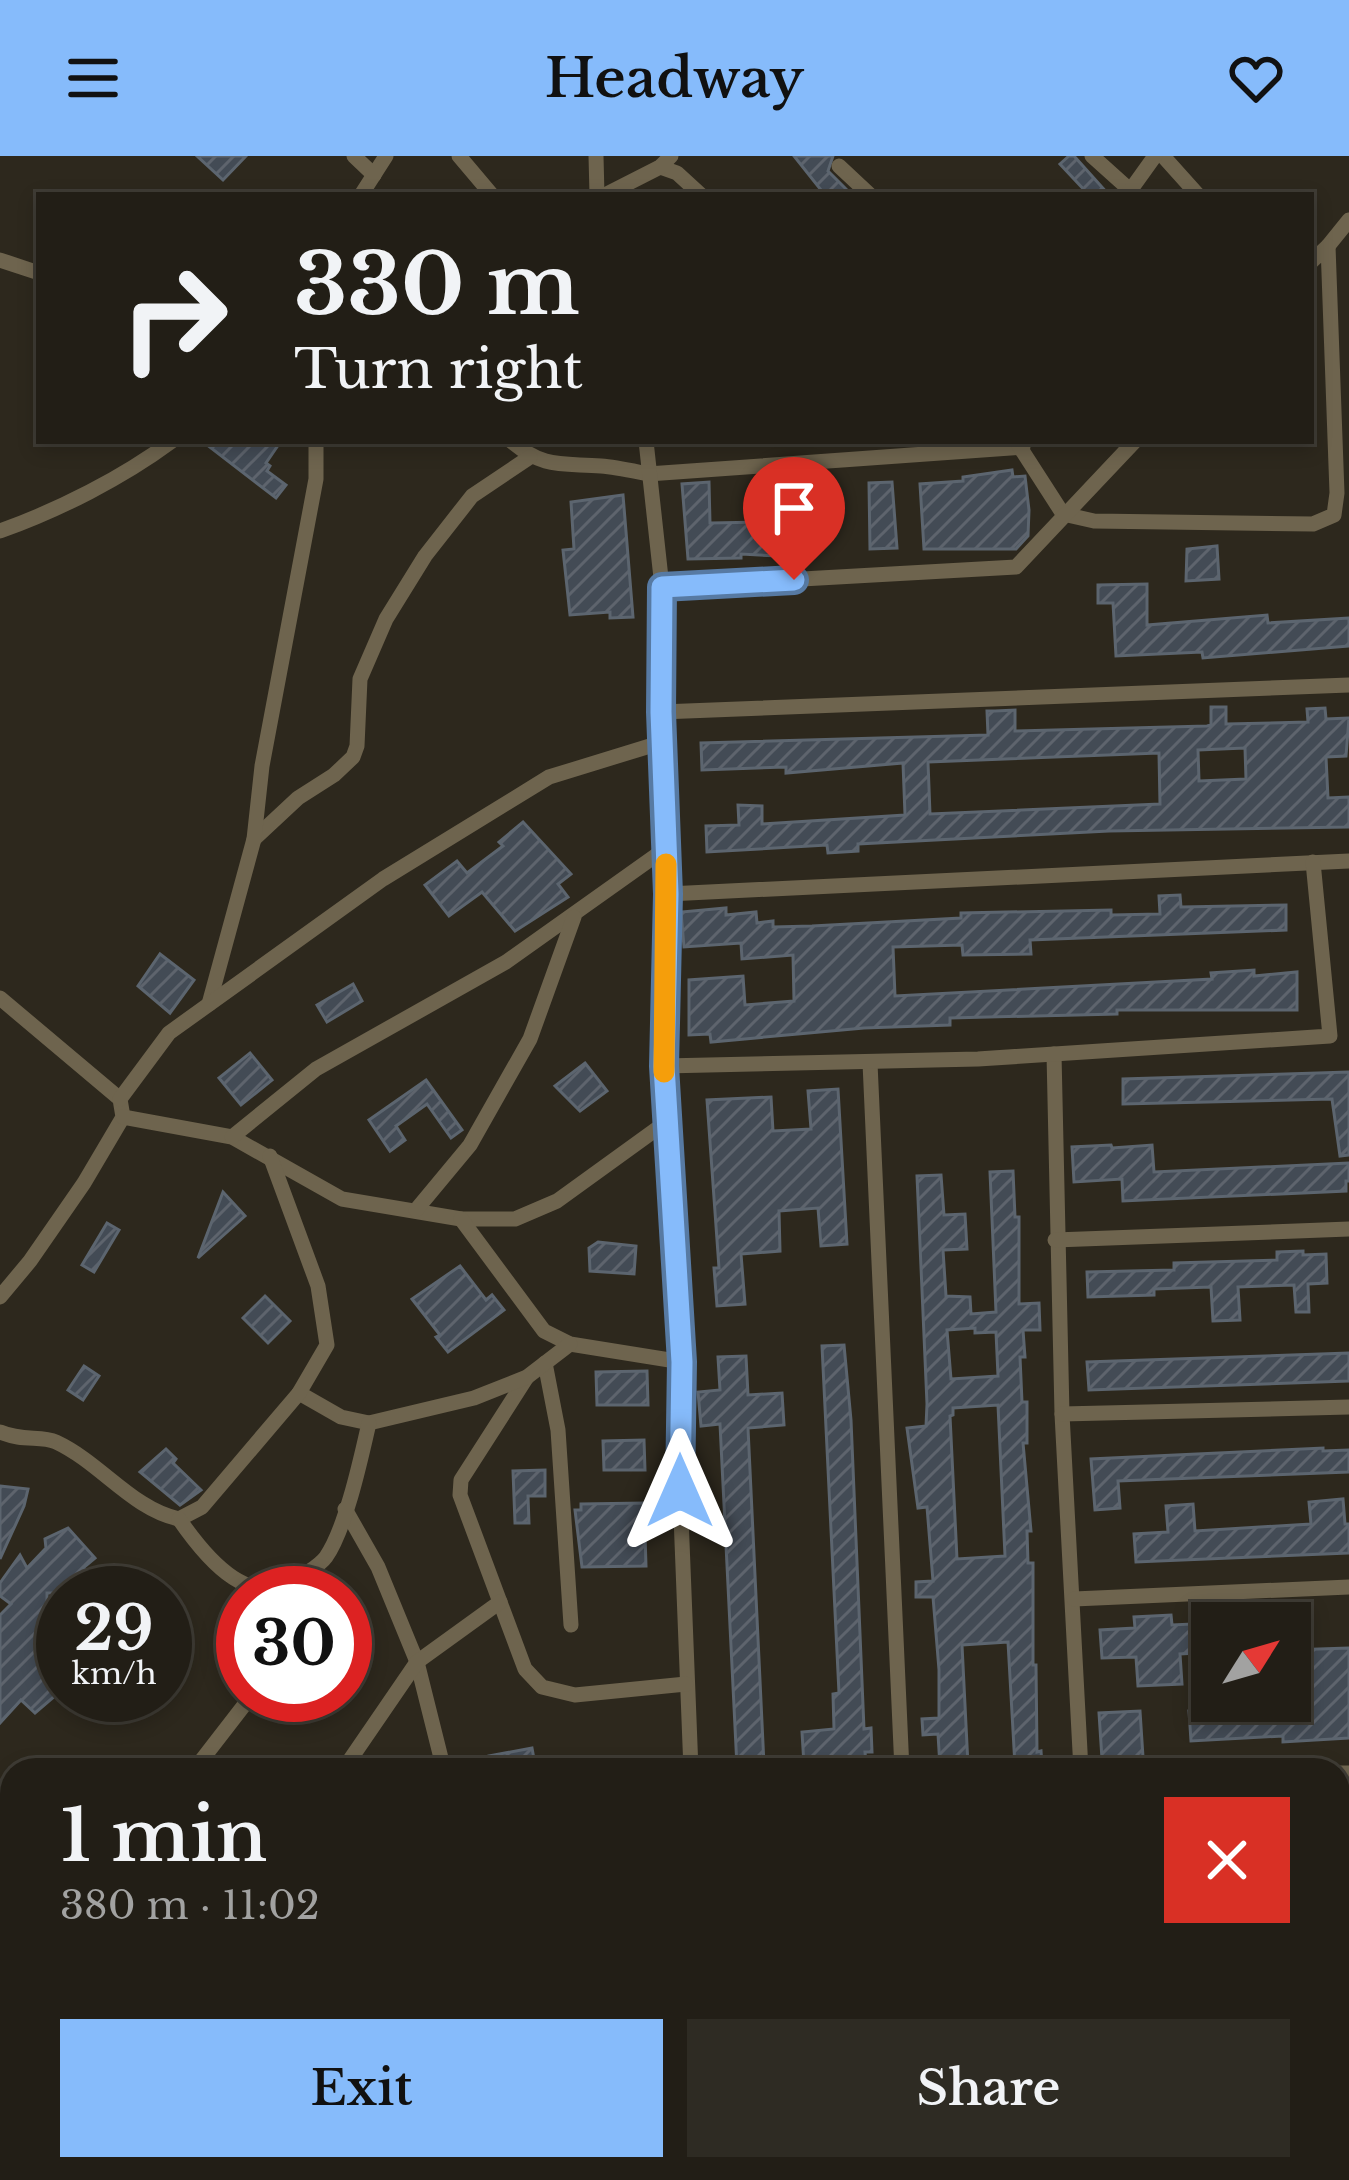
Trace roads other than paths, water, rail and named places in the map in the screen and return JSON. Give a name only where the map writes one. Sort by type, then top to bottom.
[{"type":"street","points":[[354,156],[374,175]]},
{"type":"street","points":[[363,192],[386,156]]},
{"type":"street","points":[[459,156],[489,192]]},
{"type":"street","points":[[596,156],[611,192]]},
{"type":"street","points":[[1092,156],[1127,192]]},
{"type":"street","points":[[1129,192],[1159,156],[1195,192]]},
{"type":"street","points":[[613,192],[666,161],[697,192]]},
{"type":"street","points":[[839,166],[867,192]]},
{"type":"street","points":[[1314,259],[1349,220]]},
{"type":"street","points":[[515,444],[530,457],[560,467],[602,466],[648,474],[1020,444],[1064,514],[1094,521],[1313,524],[1334,515],[1337,493],[1328,245]]},
{"type":"street","points":[[0,260],[36,272]]},
{"type":"street","points":[[0,531],[143,462],[168,444]]},
{"type":"street","points":[[209,1004],[254,839],[262,766],[316,479],[316,444]]},
{"type":"street","points":[[646,444],[662,587],[668,894],[664,1066],[682,1362],[680,1491],[691,1758]]},
{"type":"street","points":[[662,587],[1016,567],[1130,444]]},
{"type":"street","points":[[254,839],[352,757],[360,679],[386,619],[425,556],[472,496],[530,457]]},
{"type":"street","points":[[661,712],[1349,685]]},
{"type":"street","points":[[120,1099],[169,1034],[382,879],[549,777],[663,742]]},
{"type":"street","points":[[232,1137],[316,1069],[506,962],[665,849]]},
{"type":"street","points":[[668,894],[1349,861]]},
{"type":"street","points":[[1313,862],[1330,1036]]},
{"type":"street","points":[[416,1210],[470,1145],[530,1039],[574,917]]},
{"type":"street","points":[[0,998],[120,1099],[123,1117],[84,1183],[0,1297]]},
{"type":"street","points":[[664,1066],[870,1063],[1349,1036]]},
{"type":"street","points":[[1054,1054],[1061,1414],[1081,1758]]},
{"type":"street","points":[[870,1063],[901,1758]]},
{"type":"street","points":[[123,1117],[232,1137],[343,1199],[461,1219],[515,1219],[557,1201],[669,1120]]},
{"type":"street","points":[[179,1520],[202,1507],[298,1393],[328,1345],[319,1286],[270,1156]]},
{"type":"street","points":[[461,1219],[544,1331],[570,1345],[682,1362]]},
{"type":"street","points":[[1055,1240],[1349,1229]]},
{"type":"street","points":[[298,1393],[341,1418],[369,1424],[475,1397],[527,1377],[570,1345]]},
{"type":"street","points":[[545,1363],[558,1430],[571,1625]]},
{"type":"street","points":[[527,1377],[461,1480],[460,1496],[525,1669],[542,1688],[575,1694],[686,1684]]},
{"type":"street","points":[[1061,1414],[1349,1408]]},
{"type":"street","points":[[315,1566],[326,1558],[345,1509],[369,1424]]},
{"type":"street","points":[[0,1432],[22,1442],[49,1439],[83,1457],[156,1514],[179,1520],[203,1554],[221,1566]]},
{"type":"street","points":[[345,1509],[378,1567],[417,1662],[441,1758]]},
{"type":"street","points":[[1074,1599],[1349,1587]]},
{"type":"street","points":[[351,1758],[417,1662],[500,1601]]},
{"type":"street","points":[[203,1758],[231,1722]]}]
